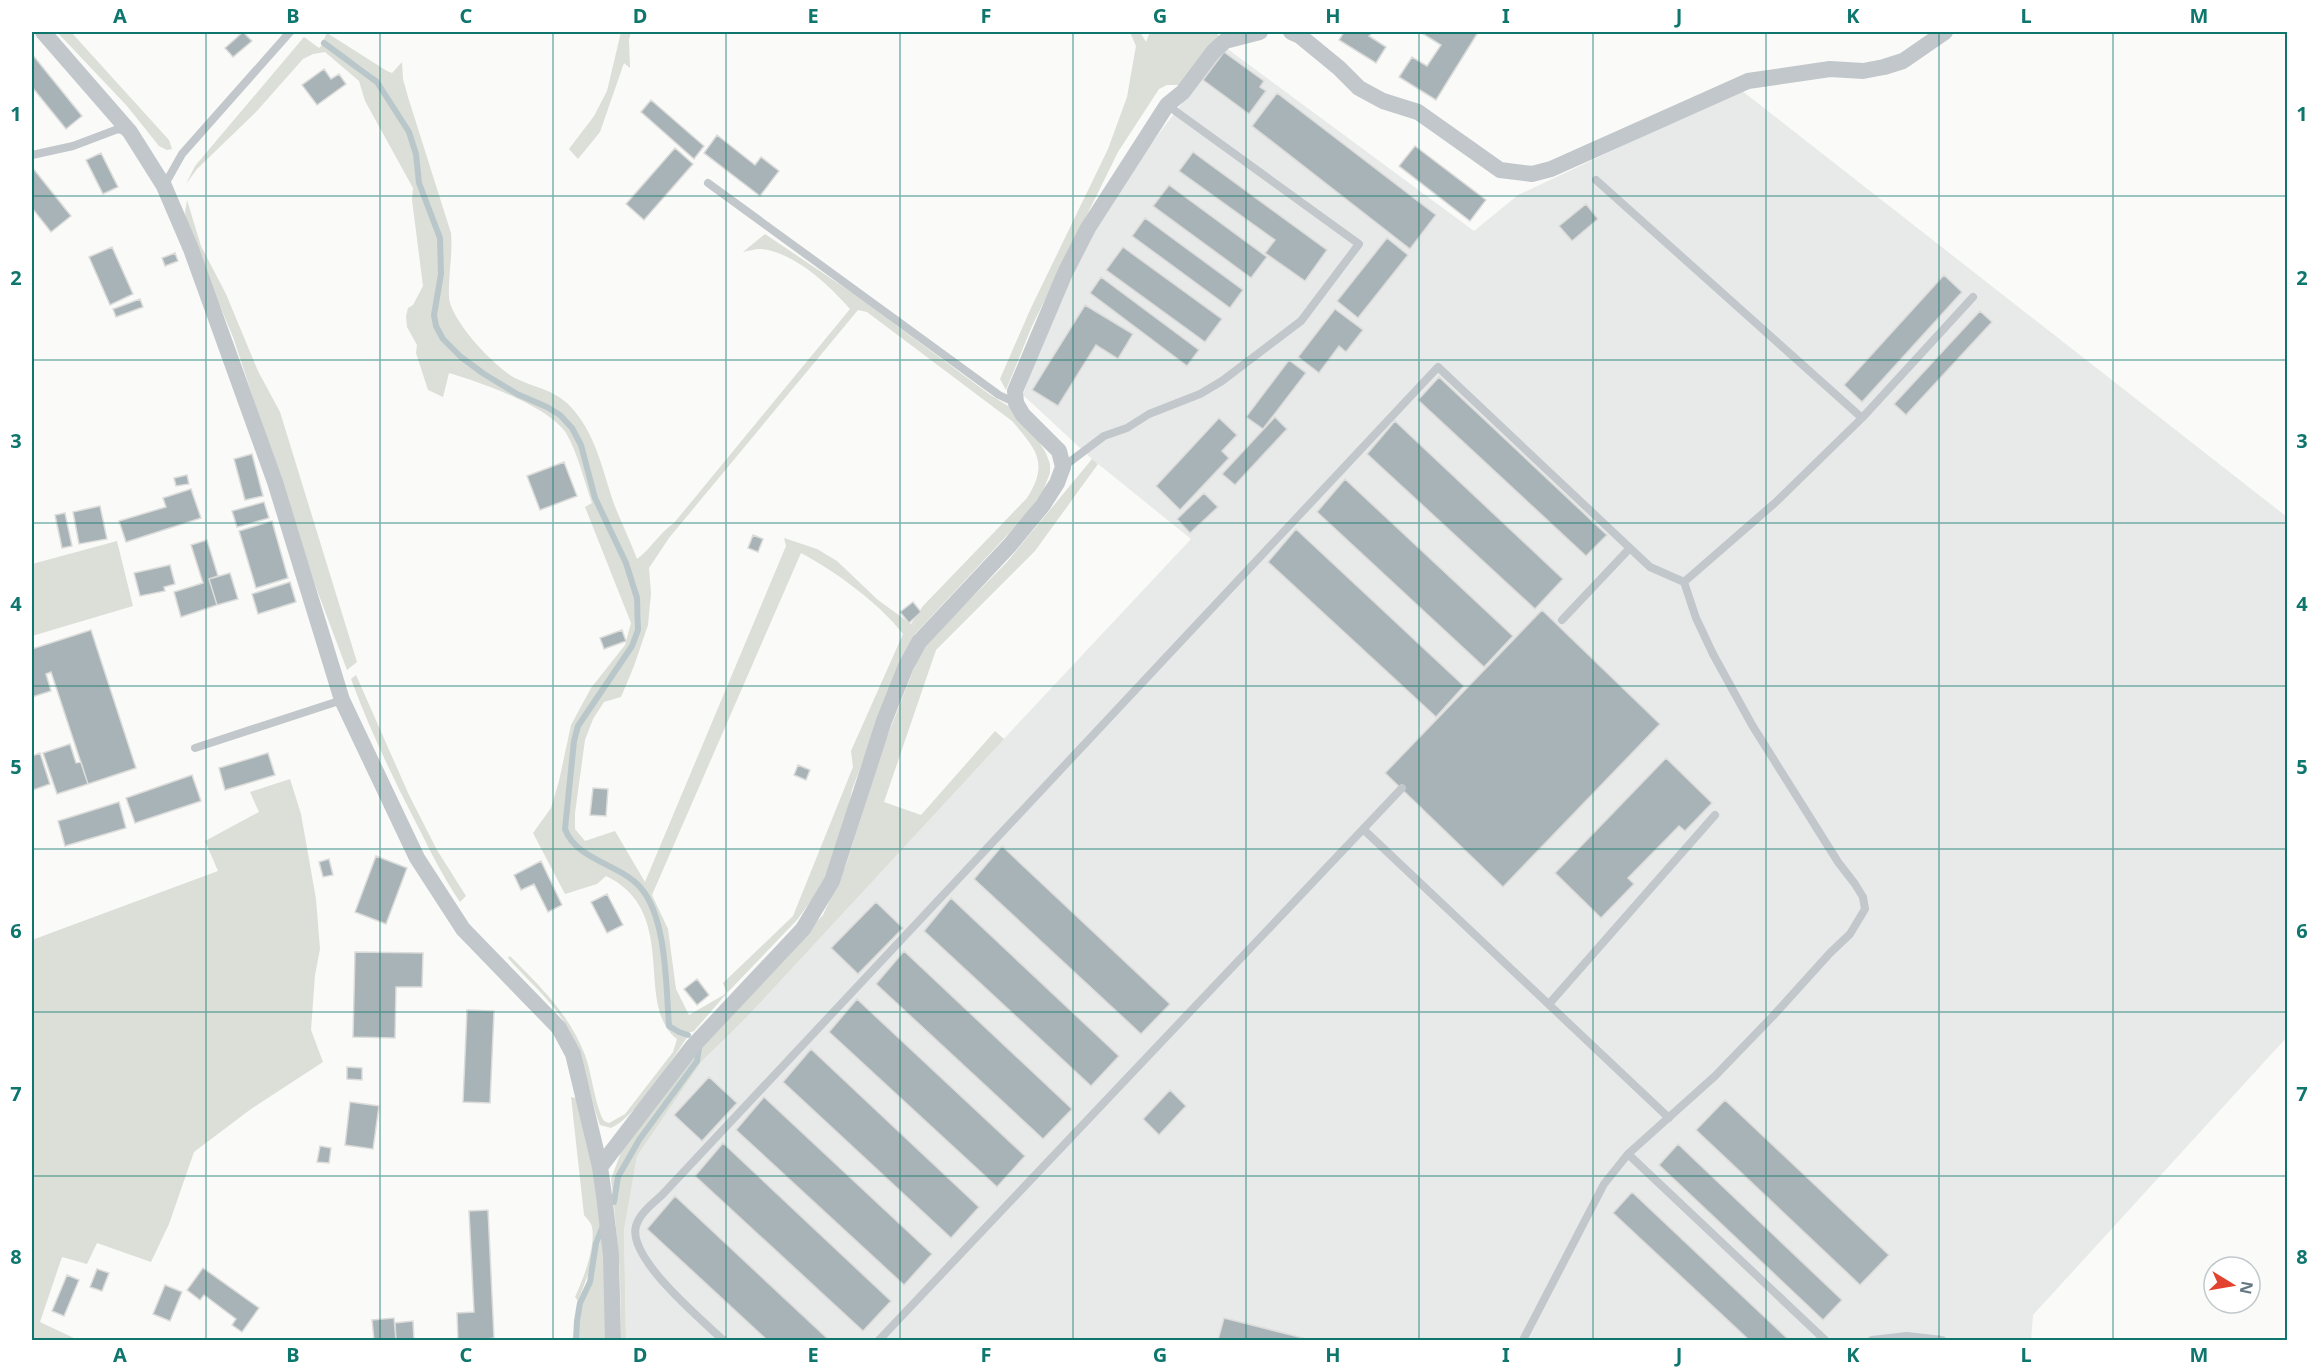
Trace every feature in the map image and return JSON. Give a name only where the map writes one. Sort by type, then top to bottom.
[{"type":"street","points":[[43,32],[130,132],[164,186],[195,259],[271,471],[342,700],[417,858],[463,928],[559,1028],[573,1054],[600,1167],[611,1255],[613,1341]]},
{"type":"street","points":[[600,1167],[693,1047],[803,929],[832,881],[884,721],[906,666],[919,642],[1017,537],[1053,491],[1063,467],[1059,451],[1023,415],[1016,403],[1015,391],[1065,273],[1114,186],[1167,105],[1183,92],[1213,52],[1225,41],[1260,32]]},
{"type":"street","points":[[1291,32],[1300,36],[1339,68],[1359,88],[1383,101],[1418,112],[1500,170],[1532,174],[1551,169],[1748,81],[1821,70],[1863,71],[1884,67],[1903,61],[1945,32]]},
{"type":"lane","points":[[164,186],[182,154],[290,32]]},
{"type":"lane","points":[[1063,467],[1104,436],[1126,428],[1149,414],[1200,394],[1222,381],[1301,321],[1359,244],[1167,105]]},
{"type":"lane","points":[[32,155],[73,146],[118,129],[130,132]]},
{"type":"lane","points":[[1596,180],[1862,418]]},
{"type":"lane","points":[[708,183],[999,395],[1016,403]]},
{"type":"lane","points":[[1684,582],[1776,502],[1862,418],[1973,297]]},
{"type":"lane","points":[[723,1341],[650,1268],[637,1246],[636,1227],[646,1208],[662,1195],[787,1064],[1018,814],[1438,367],[1650,567],[1684,582],[1696,618],[1713,654],[1752,725],[1838,862],[1863,897],[1865,909],[1851,934],[1830,953],[1715,1076],[1628,1154],[1604,1184],[1522,1341]]},
{"type":"lane","points":[[1562,620],[1630,548]]},
{"type":"lane","points":[[195,748],[342,700]]},
{"type":"lane","points":[[879,1341],[1402,788]]},
{"type":"lane","points":[[1549,1004],[1715,815]]},
{"type":"lane","points":[[1363,829],[1669,1118]]},
{"type":"lane","points":[[1628,1154],[1825,1341]]},
{"type":"lane","points":[[1872,1341],[1907,1336],[1942,1341]]},
{"type":"shaded area","points":[[57,32],[71,32],[169,140],[172,149],[167,150],[159,146],[127,106]]},
{"type":"shaded area","points":[[621,32],[631,32],[630,68],[624,63],[600,132],[578,159],[569,149],[594,116],[607,91]]},
{"type":"shaded area","points":[[1130,32],[1140,32],[1146,42],[1150,32],[1218,32],[1218,41],[1182,85],[1167,85],[1159,89],[1118,152],[1032,326],[1006,390],[1000,379],[1030,310],[1108,149],[1127,97],[1136,46]]},
{"type":"shaded area","points":[[327,33],[392,73],[402,62],[403,79],[408,97],[451,233],[449,297],[451,307],[475,343],[508,374],[557,396],[578,416],[592,439],[614,504],[637,559],[674,523],[850,309],[821,280],[786,256],[761,249],[743,252],[765,234],[854,294],[989,394],[1013,409],[1046,453],[1050,473],[1043,491],[1025,516],[915,634],[884,703],[852,790],[845,823],[818,891],[797,920],[694,1031],[685,1032],[671,1025],[664,950],[655,911],[648,895],[631,877],[579,846],[566,829],[579,726],[631,651],[639,631],[638,597],[627,563],[597,499],[581,442],[568,421],[550,407],[508,388],[485,374],[453,348],[439,328],[436,321],[436,304],[443,269],[442,250],[439,233],[421,186],[414,143],[398,111],[378,80],[323,41]],"holes":[[[858,310],[867,312],[1012,421],[1028,440],[1037,457],[1039,466],[1034,486],[1027,498],[923,606],[911,624],[878,600],[837,561],[817,549],[784,538],[786,546],[645,882],[615,831],[585,841],[575,829],[575,813],[585,740],[593,719],[604,702],[621,697],[648,625],[651,593],[649,568],[669,538]],[[801,553],[856,589],[882,611],[903,634],[851,751],[853,767],[793,916],[723,983],[727,993],[689,1015],[676,989],[668,929],[652,895]]]},
{"type":"shaded area","points":[[304,37],[319,48],[323,44],[376,83],[407,133],[414,155],[418,183],[438,238],[439,273],[433,315],[434,326],[442,339],[461,359],[516,395],[559,416],[571,429],[580,445],[593,498],[625,564],[636,599],[636,630],[631,645],[576,725],[563,830],[577,849],[630,880],[639,887],[648,900],[659,934],[668,1026],[678,1034],[688,1036],[663,1073],[632,1112],[611,1128],[600,1125],[581,1058],[563,1020],[508,958],[510,956],[543,990],[571,1026],[585,1055],[598,1107],[604,1121],[609,1123],[625,1114],[673,1052],[677,1039],[664,1024],[658,1004],[650,934],[643,912],[629,892],[606,876],[597,884],[565,894],[533,833],[551,808],[571,725],[591,688],[625,645],[631,623],[585,507],[592,503],[566,433],[557,423],[529,405],[462,377],[449,373],[443,397],[428,390],[416,353],[417,345],[407,327],[406,316],[408,308],[413,305],[423,286],[412,200],[413,188],[365,101],[359,81],[325,52],[303,59],[256,112],[197,169],[186,184],[195,166]]},
{"type":"shaded area","points":[[1225,47],[1474,231],[1518,195],[1741,90],[2287,517],[2287,1037],[2033,1315],[2031,1340],[626,1340],[624,1230],[637,1156],[702,1061],[744,1020],[834,920],[1191,539],[1092,459],[1023,395],[1051,312],[1115,191]]},
{"type":"shaded area","points":[[187,200],[201,246],[226,294],[258,371],[280,412],[357,662],[347,670],[314,582],[233,337],[188,230],[185,213]]},
{"type":"shaded area","points":[[1092,459],[1098,464],[1035,551],[936,650],[884,802],[921,815],[995,731],[1004,739],[744,1020],[702,1061],[637,1156],[624,1230],[626,1340],[621,1340],[620,1271],[614,1206],[618,1177],[640,1141],[698,1062],[700,1048],[696,1061],[638,1140],[617,1177],[614,1202],[611,1179],[623,1147],[696,1047],[823,915],[846,865],[883,747],[922,648],[1007,562]]},
{"type":"shaded area","points":[[117,541],[133,606],[32,636],[32,564]]},
{"type":"shaded area","points":[[356,675],[409,795],[437,850],[466,896],[460,902],[434,859],[379,747],[351,679]]},
{"type":"shaded area","points":[[290,779],[301,814],[316,899],[320,949],[315,975],[311,1030],[323,1062],[251,1109],[194,1152],[169,1224],[151,1262],[97,1243],[87,1264],[62,1257],[40,1322],[78,1340],[32,1340],[32,940],[218,871],[205,841],[259,812],[250,792]]},
{"type":"shaded area","points":[[571,1097],[580,1099],[603,1219],[593,1242],[592,1264],[578,1301],[575,1297],[588,1263],[593,1235],[590,1222],[584,1215]]},
{"type":"shaded area","points":[[604,1230],[606,1340],[577,1340],[578,1319],[592,1282],[598,1242]]},
{"type":"building","points":[[243,32],[252,41],[233,57],[225,48]]},
{"type":"building","points":[[1344,32],[1373,32],[1369,36],[1386,47],[1376,63],[1339,40]]},
{"type":"building","points":[[1420,32],[1472,32],[1477,34],[1436,100],[1399,77],[1412,57],[1427,66],[1441,45]]},
{"type":"building","points":[[1224,52],[1264,81],[1260,87],[1266,91],[1249,114],[1203,80]]},
{"type":"building","points":[[32,54],[82,116],[66,129],[32,87]]},
{"type":"building","points":[[324,69],[331,79],[339,74],[346,84],[317,105],[302,85]]},
{"type":"building","points":[[1277,93],[1436,215],[1410,249],[1252,126]]},
{"type":"building","points":[[651,100],[704,146],[694,159],[641,112]]},
{"type":"building","points":[[717,135],[755,165],[761,157],[779,171],[760,196],[704,153]]},
{"type":"building","points":[[1415,146],[1486,200],[1470,221],[1399,166]]},
{"type":"building","points":[[675,148],[693,164],[644,220],[626,204]]},
{"type":"building","points":[[1193,152],[1327,250],[1305,281],[1265,253],[1275,240],[1179,171]]},
{"type":"building","points":[[101,153],[118,187],[103,194],[86,160]]},
{"type":"building","points":[[32,167],[71,216],[51,232],[32,208]]},
{"type":"building","points":[[1169,185],[1267,257],[1251,278],[1153,206]]},
{"type":"building","points":[[1586,204],[1598,219],[1572,241],[1559,226]]},
{"type":"building","points":[[1145,218],[1243,290],[1230,308],[1132,236]]},
{"type":"building","points":[[1387,238],[1408,255],[1358,318],[1337,301]]},
{"type":"building","points":[[112,247],[133,294],[110,305],[89,257]]},
{"type":"building","points":[[1123,247],[1222,319],[1205,342],[1106,270]]},
{"type":"building","points":[[175,253],[178,261],[165,266],[162,258]]},
{"type":"building","points":[[1944,275],[1962,292],[1862,402],[1844,385]]},
{"type":"building","points":[[1101,277],[1199,350],[1187,366],[1090,293]]},
{"type":"building","points":[[140,299],[143,307],[116,317],[113,309]]},
{"type":"building","points":[[1085,305],[1133,334],[1118,359],[1096,345],[1058,406],[1032,390]]},
{"type":"building","points":[[1335,309],[1363,330],[1346,352],[1339,346],[1319,373],[1298,357]]},
{"type":"building","points":[[1980,311],[1992,322],[1906,415],[1894,404]]},
{"type":"building","points":[[1289,360],[1306,373],[1263,429],[1246,417]]},
{"type":"building","points":[[1439,377],[1607,535],[1586,556],[1418,400]]},
{"type":"building","points":[[1275,417],[1287,429],[1235,485],[1222,474]]},
{"type":"building","points":[[1219,418],[1237,435],[1222,451],[1229,458],[1180,510],[1156,486]]},
{"type":"building","points":[[1395,421],[1563,579],[1535,609],[1367,454]]},
{"type":"building","points":[[252,454],[263,496],[245,500],[234,459]]},
{"type":"building","points":[[564,462],[577,496],[540,510],[527,476]]},
{"type":"building","points":[[187,475],[189,484],[176,486],[174,478]]},
{"type":"building","points":[[1345,479],[1513,636],[1484,667],[1317,512]]},
{"type":"building","points":[[191,489],[201,518],[126,542],[119,521],[166,507],[163,498]]},
{"type":"building","points":[[1204,493],[1218,507],[1190,533],[1177,519]]},
{"type":"building","points":[[264,502],[269,518],[237,527],[232,511]]},
{"type":"building","points":[[100,506],[107,539],[79,544],[73,512]]},
{"type":"building","points":[[65,513],[72,546],[62,548],[55,515]]},
{"type":"building","points":[[272,521],[288,578],[256,588],[239,531]]},
{"type":"building","points":[[1296,529],[1464,686],[1436,717],[1268,562]]},
{"type":"building","points":[[753,535],[763,539],[758,552],[748,548]]},
{"type":"building","points":[[207,540],[218,576],[209,579],[217,605],[181,617],[174,592],[203,583],[191,545]]},
{"type":"building","points":[[170,565],[175,584],[164,587],[165,591],[140,596],[134,573]]},
{"type":"building","points":[[230,573],[238,599],[217,605],[209,579]]},
{"type":"building","points":[[290,582],[296,602],[258,614],[252,594]]},
{"type":"building","points":[[913,602],[921,612],[909,623],[900,612]]},
{"type":"building","points":[[1542,610],[1660,724],[1503,887],[1385,773]]},
{"type":"building","points":[[91,630],[136,768],[88,784],[51,672],[46,674],[51,691],[32,697],[32,649]]},
{"type":"building","points":[[622,630],[626,641],[604,649],[600,638]]},
{"type":"building","points":[[70,744],[76,763],[81,762],[88,784],[57,794],[43,753]]},
{"type":"building","points":[[40,753],[50,784],[33,790],[32,756]]},
{"type":"building","points":[[268,753],[275,775],[225,790],[219,768]]},
{"type":"building","points":[[1666,758],[1712,803],[1685,831],[1679,826],[1628,878],[1634,884],[1601,918],[1555,873]]},
{"type":"building","points":[[798,765],[810,770],[806,780],[794,775]]},
{"type":"building","points":[[192,775],[201,801],[135,823],[126,798]]},
{"type":"building","points":[[593,788],[608,789],[606,816],[590,815]]},
{"type":"building","points":[[119,802],[126,828],[65,846],[58,821]]},
{"type":"building","points":[[1002,846],[1170,1004],[1141,1034],[974,879]]},
{"type":"building","points":[[376,856],[407,868],[386,924],[355,912]]},
{"type":"building","points":[[329,859],[333,875],[323,877],[319,862]]},
{"type":"building","points":[[541,861],[562,905],[548,912],[534,884],[521,890],[514,875]]},
{"type":"building","points":[[607,894],[623,925],[607,933],[591,902]]},
{"type":"building","points":[[951,898],[1119,1056],[1091,1086],[924,931]]},
{"type":"building","points":[[876,902],[903,928],[858,974],[831,948]]},
{"type":"building","points":[[904,951],[1072,1109],[1043,1139],[876,984]]},
{"type":"building","points":[[355,952],[423,953],[422,987],[396,987],[395,1038],[353,1037]]},
{"type":"building","points":[[697,979],[709,995],[697,1005],[684,989]]},
{"type":"building","points":[[857,999],[1025,1156],[997,1187],[829,1032]]},
{"type":"building","points":[[467,1010],[494,1011],[490,1103],[463,1102]]},
{"type":"building","points":[[811,1049],[979,1207],[951,1238],[783,1082]]},
{"type":"building","points":[[347,1067],[362,1068],[362,1080],[347,1079]]},
{"type":"building","points":[[709,1077],[737,1103],[702,1141],[674,1115]]},
{"type":"building","points":[[1170,1090],[1186,1106],[1159,1135],[1143,1119]]},
{"type":"building","points":[[764,1097],[932,1254],[904,1285],[736,1130]]},
{"type":"building","points":[[1725,1100],[1889,1255],[1860,1285],[1696,1130]]},
{"type":"building","points":[[350,1102],[379,1106],[373,1149],[345,1145]]},
{"type":"building","points":[[723,1143],[891,1301],[863,1331],[695,1176]]},
{"type":"building","points":[[1678,1144],[1842,1300],[1823,1320],[1659,1165]]},
{"type":"building","points":[[320,1146],[331,1148],[329,1163],[317,1162]]},
{"type":"building","points":[[1632,1192],[1789,1340],[1749,1340],[1613,1213]]},
{"type":"building","points":[[675,1196],[829,1340],[767,1340],[647,1229]]},
{"type":"building","points":[[488,1210],[494,1338],[458,1340],[457,1313],[474,1312],[469,1211]]},
{"type":"building","points":[[203,1268],[259,1308],[242,1332],[232,1325],[236,1319],[204,1295],[200,1300],[187,1290]]},
{"type":"building","points":[[97,1269],[109,1273],[102,1291],[90,1287]]},
{"type":"building","points":[[67,1275],[79,1280],[64,1316],[52,1311]]},
{"type":"building","points":[[165,1285],[182,1292],[170,1321],[153,1314]]},
{"type":"building","points":[[394,1318],[396,1340],[374,1340],[372,1320]]},
{"type":"building","points":[[1224,1318],[1311,1340],[1218,1340]]},
{"type":"building","points":[[413,1321],[414,1340],[396,1340],[395,1323]]},
{"type":"waterway","points":[[324,43],[377,82],[409,132],[416,154],[419,183],[440,238],[441,274],[434,315],[436,326],[443,339],[461,357],[484,374],[517,394],[547,407],[560,415],[572,428],[581,445],[595,498],[626,563],[637,598],[638,630],[632,646],[578,726],[574,741],[565,829],[579,848],[631,879],[649,900],[656,916],[664,953],[669,1026],[688,1035]]},
{"type":"waterway","points":[[614,1202],[618,1177],[639,1140],[697,1061],[699,1048]]},
{"type":"waterway","points":[[576,1340],[580,1303],[590,1282],[596,1243],[602,1228]]}]
